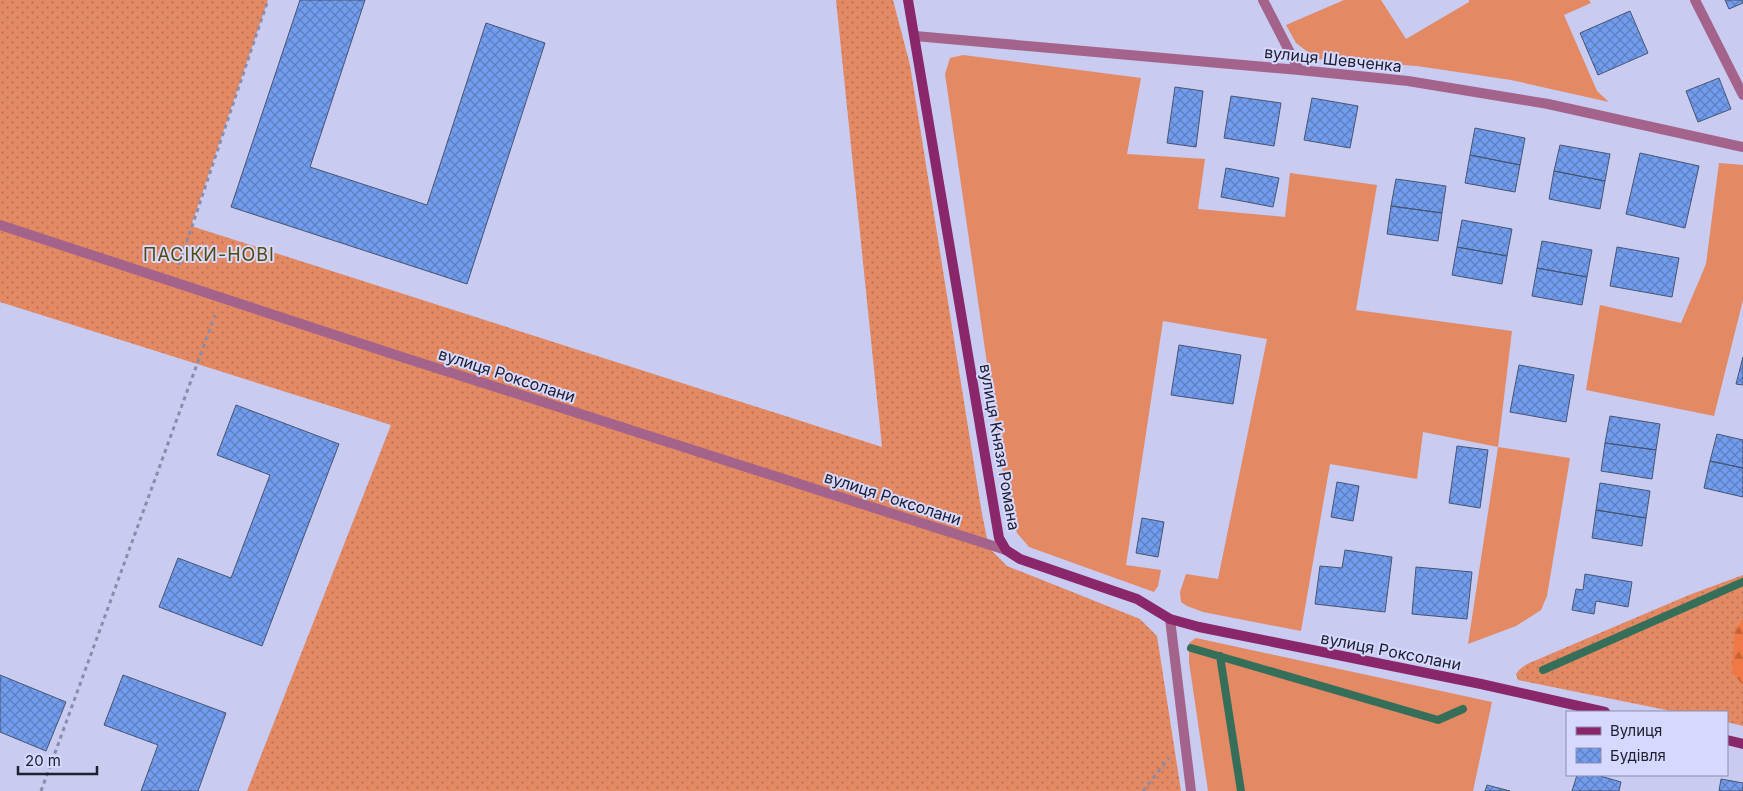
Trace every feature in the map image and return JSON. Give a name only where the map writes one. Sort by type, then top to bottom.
[{"type":"street","name":"вулиця Князя Романа","points":[[908,0],[999,538],[1006,550],[1020,559],[1136,599],[1170,619]]},
{"type":"street","points":[[1263,0],[1299,70]]},
{"type":"street","points":[[1695,0],[1743,95]]},
{"type":"street","name":"вулиця Шевченка","points":[[915,36],[1408,81],[1548,104],[1743,147]]},
{"type":"street","name":"вулиця Роксолани","points":[[0,225],[411,360],[1006,550]]},
{"type":"street","name":"вулиця Роксолани","points":[[1170,619],[1199,627],[1481,684],[1601,711]]},
{"type":"street","points":[[1170,619],[1191,791]]},
{"type":"street","points":[[1728,740],[1743,744]]},
{"type":"path","points":[[173,281],[268,0]]},
{"type":"path","points":[[41,791],[221,297]]},
{"type":"path","points":[[1143,791],[1185,738]]},
{"type":"shaded area","points":[[0,0],[268,0],[191,226],[882,447],[836,0],[893,0],[910,65],[989,548],[1007,566],[1140,619],[1157,636],[1181,791],[247,791],[391,425],[0,302]]},
{"type":"shaded area","points":[[1344,0],[1381,0],[1406,39],[1469,2],[1469,0],[1589,0],[1591,3],[1564,15],[1597,91],[1609,102],[1511,80],[1417,66],[1317,59],[1296,43],[1286,25]]},
{"type":"shaded area","points":[[963,55],[1141,78],[1127,154],[1205,159],[1198,209],[1285,217],[1290,173],[1377,185],[1356,310],[1512,331],[1498,447],[1423,432],[1417,479],[1330,464],[1301,631],[1203,612],[1181,602],[1180,592],[1186,574],[1218,579],[1267,339],[1163,321],[1126,565],[1161,570],[1158,586],[1154,592],[1029,547],[1017,533],[1008,508],[945,74],[950,58]]},
{"type":"shaded area","points":[[1719,163],[1743,165],[1743,300],[1714,416],[1586,390],[1600,305],[1681,323],[1706,264]]},
{"type":"shaded area","points":[[1498,447],[1570,458],[1547,596],[1541,610],[1516,626],[1468,644]]},
{"type":"shaded area","points":[[1743,575],[1743,726],[1728,722],[1728,711],[1671,711],[1518,680],[1516,674],[1527,664],[1689,595]]},
{"type":"shaded area","points":[[1196,638],[1492,702],[1473,791],[1208,791],[1189,662],[1189,643]]},
{"type":"green space","points":[[1743,620],[1743,685],[1732,672],[1735,629]]},
{"type":"building","points":[[300,0],[365,0],[310,167],[427,205],[486,23],[545,43],[467,284],[231,207]]},
{"type":"building","points":[[1725,0],[1743,0],[1743,3],[1729,9]]},
{"type":"building","points":[[1630,11],[1648,53],[1598,75],[1580,33]]},
{"type":"building","points":[[1719,78],[1731,109],[1698,122],[1686,91]]},
{"type":"building","points":[[1175,87],[1203,91],[1196,147],[1167,143]]},
{"type":"building","points":[[1231,96],[1281,103],[1274,146],[1224,138]]},
{"type":"building","points":[[1312,98],[1358,106],[1350,148],[1304,140]]},
{"type":"building","points":[[1475,128],[1525,138],[1520,165],[1470,155]]},
{"type":"building","points":[[1560,145],[1610,154],[1605,181],[1554,171]]},
{"type":"building","points":[[1640,153],[1699,166],[1685,228],[1626,214]]},
{"type":"building","points":[[1470,155],[1520,165],[1515,192],[1465,183]]},
{"type":"building","points":[[1226,168],[1279,178],[1273,207],[1221,197]]},
{"type":"building","points":[[1554,171],[1605,181],[1600,209],[1549,199]]},
{"type":"building","points":[[1396,179],[1446,186],[1442,213],[1391,206]]},
{"type":"building","points":[[1391,206],[1442,213],[1438,241],[1387,234]]},
{"type":"building","points":[[1462,220],[1512,229],[1507,256],[1457,247]]},
{"type":"building","points":[[1542,241],[1592,250],[1587,277],[1537,268]]},
{"type":"building","points":[[1457,247],[1507,256],[1502,284],[1452,275]]},
{"type":"building","points":[[1617,247],[1679,258],[1672,297],[1610,286]]},
{"type":"building","points":[[1537,268],[1587,277],[1582,305],[1532,296]]},
{"type":"building","points":[[1179,345],[1241,355],[1233,404],[1171,395]]},
{"type":"building","points":[[1743,357],[1743,385],[1736,384]]},
{"type":"building","points":[[1519,365],[1574,375],[1566,422],[1510,412]]},
{"type":"building","points":[[236,405],[339,444],[262,646],[159,607],[178,558],[231,578],[270,475],[217,455]]},
{"type":"building","points":[[1610,416],[1660,424],[1656,450],[1605,443]]},
{"type":"building","points":[[1717,434],[1743,440],[1743,468],[1710,461]]},
{"type":"building","points":[[1605,443],[1656,450],[1652,479],[1601,471]]},
{"type":"building","points":[[1457,446],[1488,450],[1480,508],[1449,503]]},
{"type":"building","points":[[1710,461],[1743,468],[1743,497],[1704,488]]},
{"type":"building","points":[[1337,482],[1359,486],[1353,521],[1331,517]]},
{"type":"building","points":[[1600,483],[1650,491],[1646,518],[1596,510]]},
{"type":"building","points":[[1596,510],[1646,518],[1642,546],[1592,538]]},
{"type":"building","points":[[1142,518],[1164,522],[1158,557],[1136,553]]},
{"type":"building","points":[[1345,550],[1392,557],[1385,612],[1315,604],[1320,566],[1342,568]]},
{"type":"building","points":[[1416,567],[1472,572],[1467,619],[1412,614]]},
{"type":"building","points":[[1585,574],[1632,582],[1628,607],[1596,601],[1594,614],[1572,610],[1576,589],[1583,590]]},
{"type":"building","points":[[0,675],[66,702],[46,751],[0,732]]},
{"type":"building","points":[[123,675],[226,713],[198,791],[141,791],[158,745],[104,725]]},
{"type":"building","points":[[1577,776],[1600,776],[1621,782],[1619,791],[1572,791]]},
{"type":"building","points":[[1721,779],[1743,783],[1743,791],[1719,791]]},
{"type":"building","points":[[1487,785],[1510,791],[1485,791]]},
{"type":"waterway","points":[[1543,670],[1743,582]]},
{"type":"waterway","points":[[1191,648],[1438,720],[1463,709]]},
{"type":"waterway","points":[[1220,656],[1241,791]]},
{"type":"district","name":"ПАСІКИ-НОВІ","points":[[209,254]]}]
